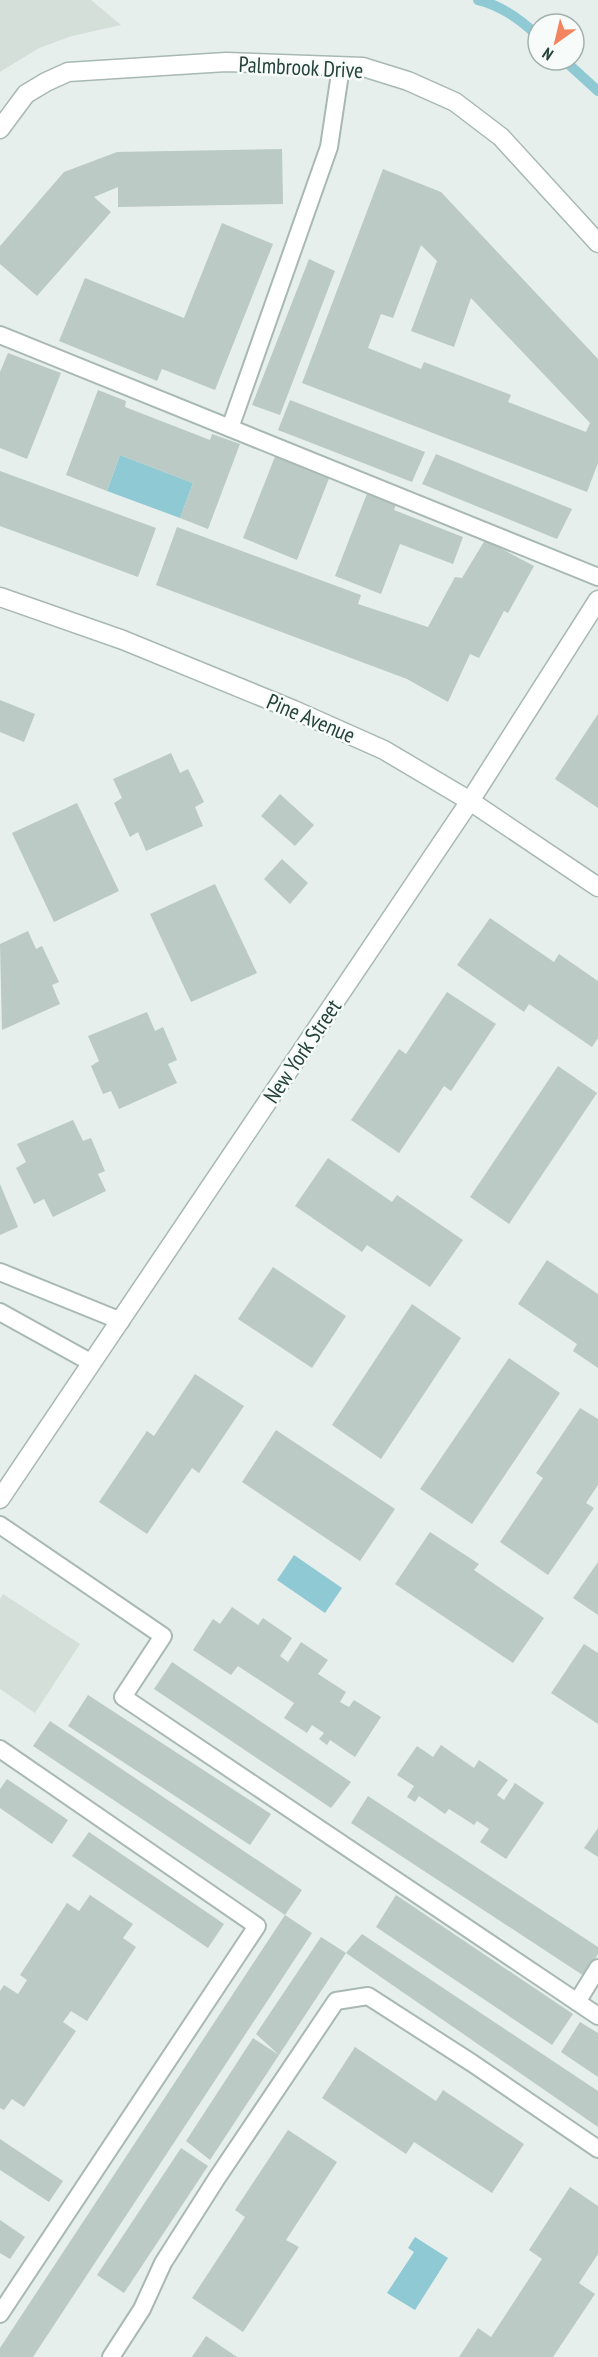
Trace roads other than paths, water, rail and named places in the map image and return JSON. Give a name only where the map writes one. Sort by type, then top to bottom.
[{"type":"street","name":"Palmbrook Drive","points":[[0,129],[26,94],[68,72],[226,62],[363,67],[408,81],[455,102],[501,137],[598,243]]},
{"type":"street","name":"Pine Avenue","points":[[0,597],[123,640],[294,710],[384,750],[470,801],[598,887]]},
{"type":"street","name":"New York Street","points":[[0,1499],[470,801],[598,600]]},
{"type":"lane","points":[[230,428],[329,147],[341,67]]},
{"type":"lane","points":[[0,335],[598,577]]},
{"type":"lane","points":[[0,1272],[121,1321]]},
{"type":"lane","points":[[0,1312],[92,1363]]},
{"type":"lane","points":[[0,1525],[164,1636],[123,1697],[598,2016]]},
{"type":"lane","points":[[0,1749],[257,1926],[0,2314]]},
{"type":"lane","points":[[577,2002],[598,1968]]},
{"type":"lane","points":[[111,2357],[142,2310],[163,2263],[211,2187],[336,2001],[368,1996],[472,2063],[598,2149]]},
{"type":"water","points":[[120,455],[193,483],[180,518],[107,491]]},
{"type":"water","points":[[294,1555],[342,1588],[325,1613],[277,1580]]},
{"type":"water","points":[[415,2237],[448,2258],[415,2310],[387,2293],[414,2252],[408,2248]]},
{"type":"waterway","points":[[478,0],[495,5],[526,25]]},
{"type":"waterway","points":[[577,72],[598,91]]}]
